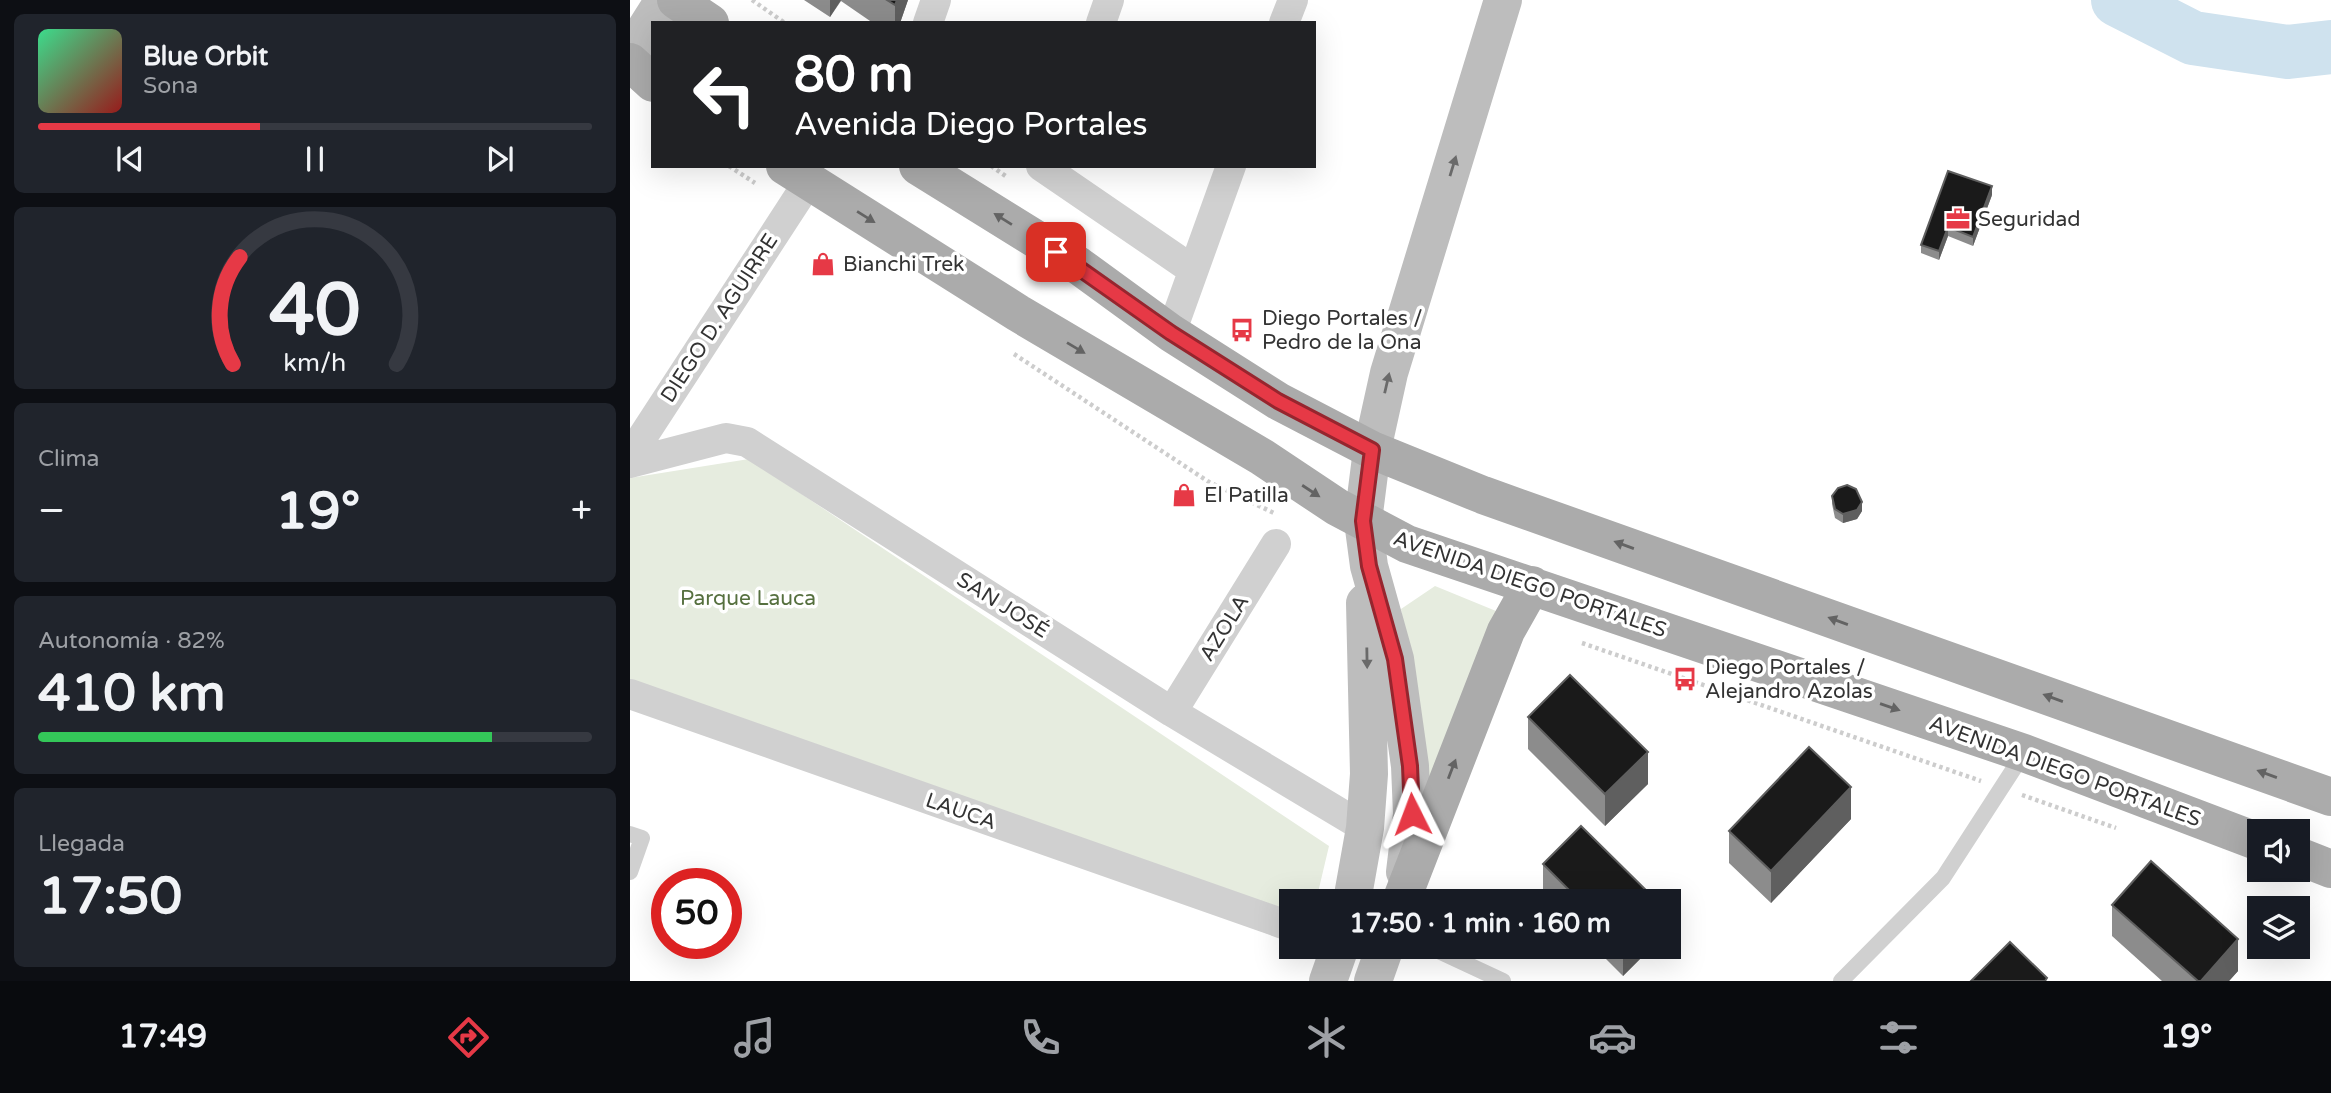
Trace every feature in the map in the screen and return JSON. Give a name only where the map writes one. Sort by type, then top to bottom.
[{"type":"main road","points":[[630,54],[664,0]]},
{"type":"main road","points":[[676,0],[707,21]]},
{"type":"main road","points":[[1402,889],[1412,814],[1410,766],[1395,659],[1369,566],[1363,521],[1372,450],[1389,373],[1503,0]]},
{"type":"main road","points":[[630,62],[651,81]]},
{"type":"main road","points":[[921,168],[1079,266],[1171,333],[1278,401],[1372,450],[1483,495],[2331,797]]},
{"type":"main road","name":"AVENIDA DIEGO PORTALES","points":[[797,174],[1018,313],[1262,457],[1337,508],[1407,544],[2024,753],[2247,837]]},
{"type":"main road","points":[[1354,889],[1365,828],[1369,774],[1364,606],[1369,566]]},
{"type":"main road","points":[[1405,889],[1506,631],[1532,585]]},
{"type":"main road","points":[[2310,861],[2331,869]]},
{"type":"main road","points":[[1328,981],[1336,959]]},
{"type":"street","points":[[929,21],[936,0]]},
{"type":"street","points":[[1102,21],[1109,0]]},
{"type":"street","points":[[1285,21],[1293,0]]},
{"type":"street","points":[[1046,168],[1193,270]]},
{"type":"street","points":[[1171,333],[1230,168]]},
{"type":"street","name":"DIEGO D. AGUIRRE","points":[[630,456],[797,174]]},
{"type":"street","name":"SAN JOSÉ","points":[[630,463],[726,438],[747,442],[1172,712],[1365,828]]},
{"type":"street","name":"AZOLA","points":[[1172,712],[1276,544]]},
{"type":"street","name":"LAUCA","points":[[630,694],[1279,922]]},
{"type":"lane","points":[[1841,981],[1943,878],[2024,753]]},
{"type":"lane","points":[[630,834],[642,838],[630,872]]},
{"type":"lane","points":[[1456,959],[1503,981]]},
{"type":"path","points":[[752,0],[782,21]]},
{"type":"path","points":[[994,168],[1014,182]]},
{"type":"green space","name":"Parque Lauca","points":[[749,459],[1329,846],[1319,889],[1279,889],[1279,913],[630,680],[630,478]]},
{"type":"green space","points":[[1435,586],[1496,611],[1445,775],[1428,776],[1401,609]]},
{"type":"building","points":[[1948,171],[1992,186],[1973,237],[1948,227],[1939,251],[1921,245]]},
{"type":"building","points":[[1847,485],[1856,489],[1862,502],[1857,510],[1843,514],[1835,509],[1832,496],[1838,488]]},
{"type":"building","points":[[1570,675],[1648,752],[1605,794],[1528,717]]},
{"type":"building","points":[[1809,747],[1851,787],[1771,871],[1729,831]]},
{"type":"building","points":[[1581,826],[1645,889],[1568,889],[1543,864]]},
{"type":"building","points":[[2151,861],[2238,939],[2201,981],[2112,905]]},
{"type":"building","points":[[2010,942],[2047,978],[2045,981],[1971,981]]},
{"type":"waterway","points":[[2118,0],[2193,38],[2288,52],[2331,47]]},
{"type":"place","name":"Seguridad","points":[[1958,219]]},
{"type":"place","name":"Bianchi Trek","points":[[823,264]]},
{"type":"place","name":"Diego Portales / Pedro de la Ona","points":[[1242,330]]},
{"type":"place","name":"El Patilla","points":[[1184,495]]},
{"type":"place","name":"Diego Portales / Alejandro Azolas","points":[[1685,679]]},
{"type":"route","points":[[1056,252],[1171,333],[1278,401],[1372,450],[1363,521],[1369,566],[1395,659],[1410,766],[1412,814]]}]
